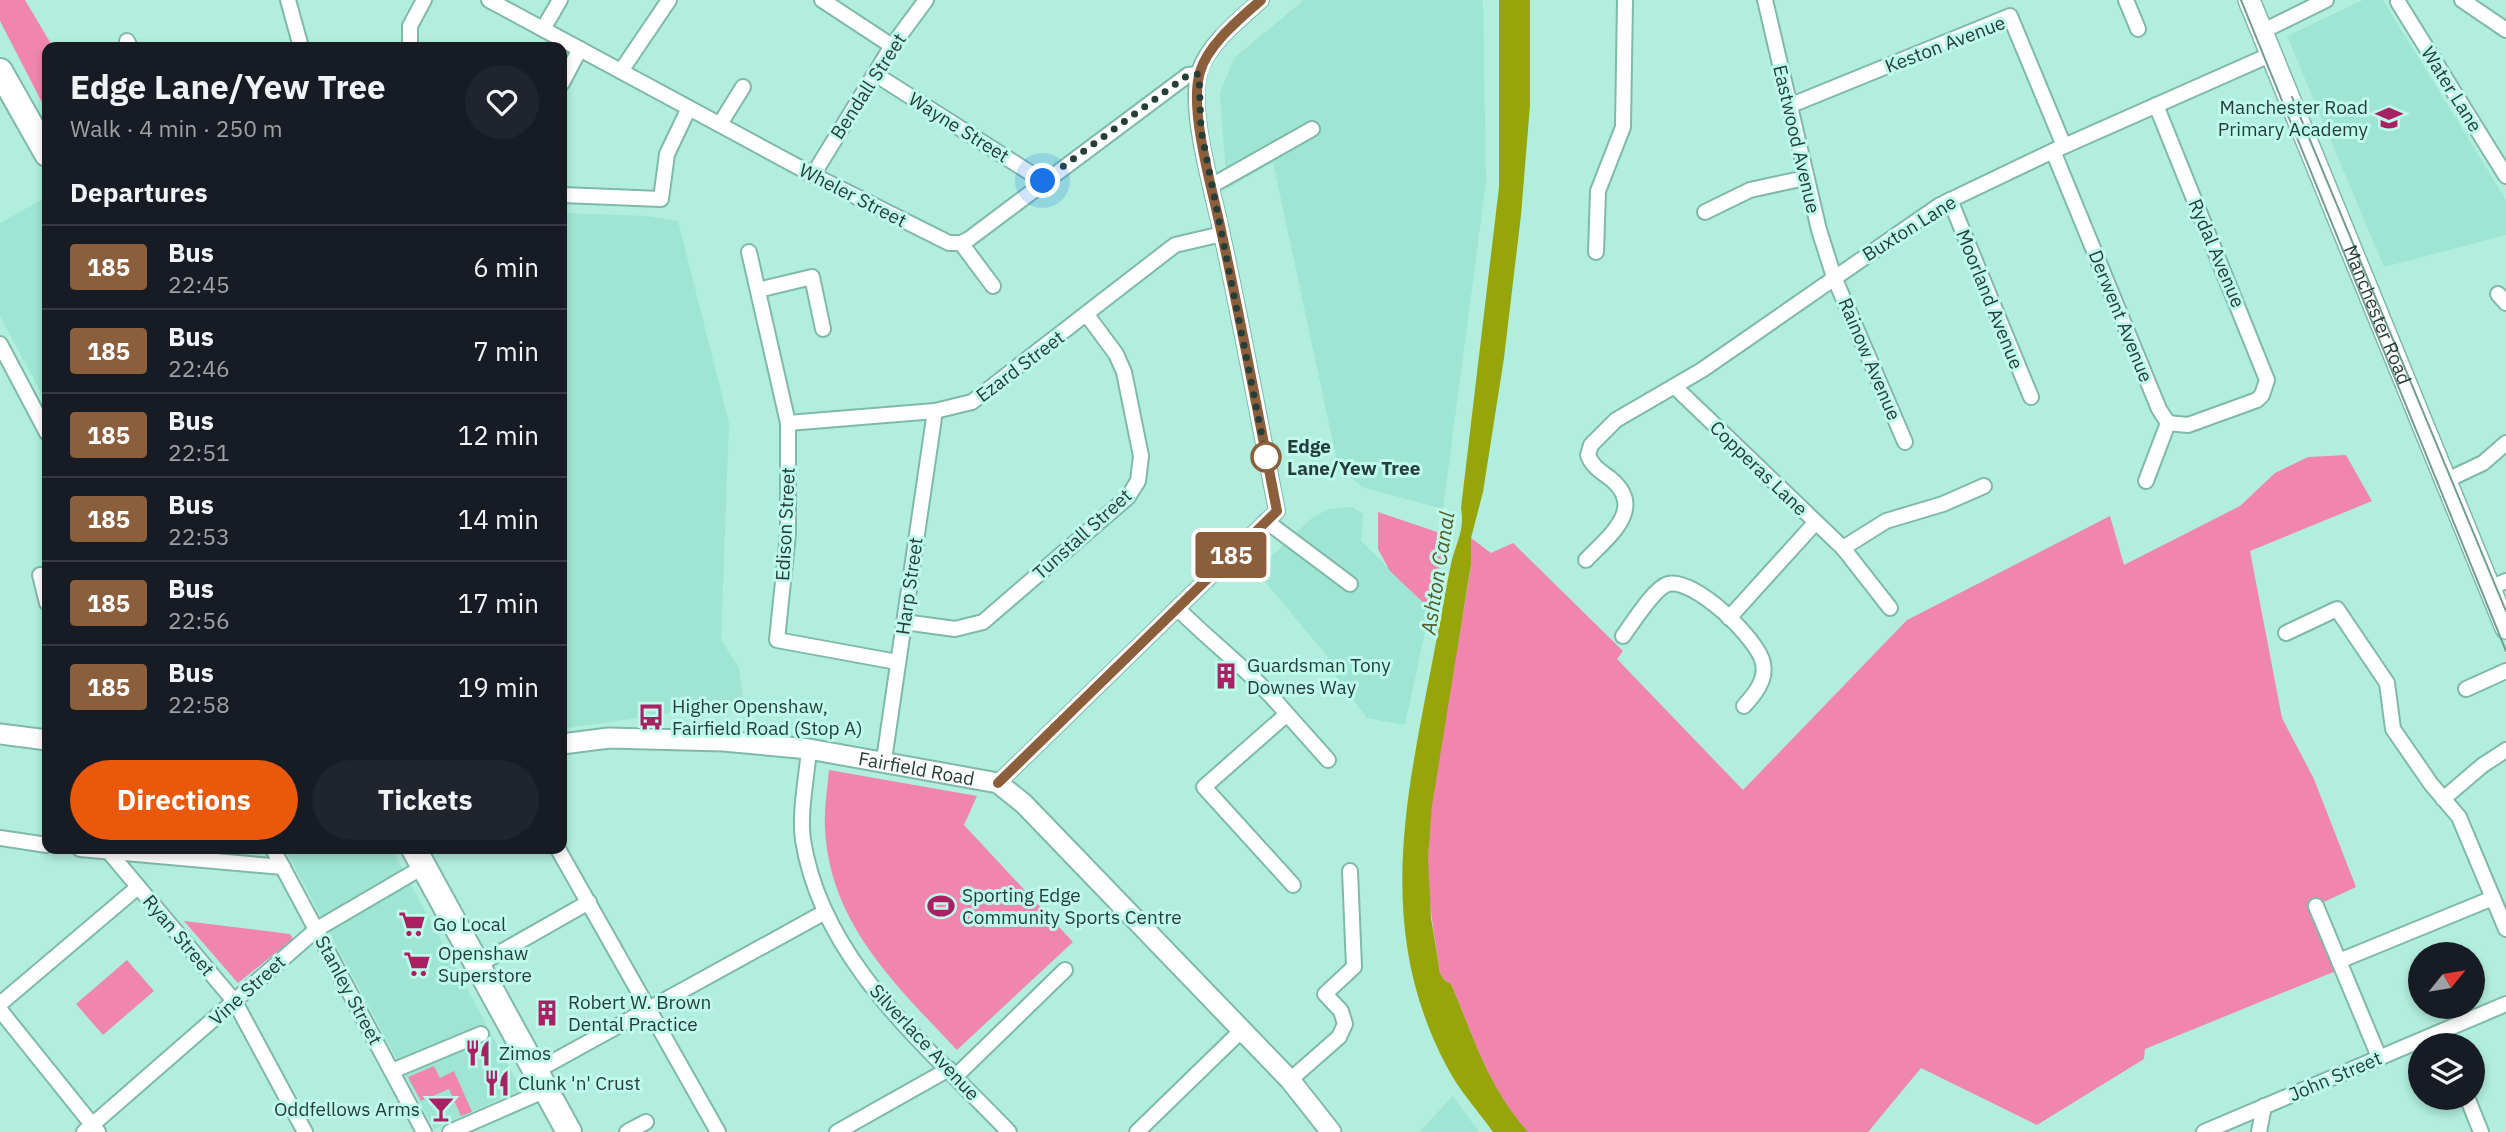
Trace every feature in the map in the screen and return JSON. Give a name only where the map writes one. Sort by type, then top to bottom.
[{"type":"highway","points":[[0,71],[42,145]]},
{"type":"highway","points":[[419,858],[569,1132]]},
{"type":"main road","name":"Manchester Road","points":[[2249,0],[2445,481],[2498,584],[2506,628]]},
{"type":"street","points":[[288,0],[300,42]]},
{"type":"street","points":[[410,42],[410,26],[424,0]]},
{"type":"street","name":"Wheler Street","points":[[489,0],[567,42]]},
{"type":"street","points":[[542,29],[560,0]]},
{"type":"street","points":[[621,71],[669,0]]},
{"type":"street","points":[[822,0],[892,46]]},
{"type":"street","name":"Bendall Street","points":[[813,175],[892,46],[926,0]]},
{"type":"street","points":[[998,783],[1277,511],[1201,130],[1199,74],[1217,45],[1261,0]]},
{"type":"street","points":[[1596,252],[1598,191],[1623,127],[1625,0]]},
{"type":"street","name":"Eastwood Avenue","points":[[1766,0],[1805,178],[1835,277]]},
{"type":"street","points":[[2126,0],[2138,29]]},
{"type":"street","points":[[2263,31],[2326,0]]},
{"type":"street","points":[[2462,0],[2506,30]]},
{"type":"street","name":"Water Lane","points":[[2398,2],[2506,176]]},
{"type":"street","name":"Keston Avenue","points":[[1789,106],[2010,16],[2058,149]]},
{"type":"street","name":"Wheler Street","points":[[567,42],[813,175],[927,233],[949,243],[961,243]]},
{"type":"street","points":[[567,74],[580,49]]},
{"type":"street","name":"Buxton Lane","points":[[1586,560],[1624,520],[1627,509],[1626,498],[1621,490],[1590,461],[1588,450],[1607,428],[1675,387],[1950,200],[2272,54]]},
{"type":"street","name":"Wayne Street","points":[[875,74],[1043,181]]},
{"type":"street","points":[[993,286],[961,243],[1188,75],[1199,74]]},
{"type":"street","points":[[720,124],[743,87]]},
{"type":"street","name":"Rydal Avenue","points":[[2156,105],[2264,366],[2267,380],[2262,395],[2257,400],[2188,425],[2168,423]]},
{"type":"street","points":[[567,195],[661,199],[667,154],[689,108]]},
{"type":"street","points":[[1211,186],[1312,129]]},
{"type":"street","name":"Derwent Avenue","points":[[2058,149],[2159,409],[2168,423]]},
{"type":"street","points":[[1705,212],[1750,190],[1805,178]]},
{"type":"street","name":"Moorland Avenue","points":[[1950,200],[2031,397]]},
{"type":"street","name":"Ezard Street","points":[[788,423],[935,411],[972,402],[1087,316],[1175,245],[1222,234]]},
{"type":"street","name":"Edison Street","points":[[749,252],[788,423],[788,533],[777,640],[897,662]]},
{"type":"street","points":[[758,290],[812,277],[822,328]]},
{"type":"street","name":"Rainow Avenue","points":[[1835,277],[1905,442]]},
{"type":"street","name":"Tunstall Street","points":[[904,622],[955,629],[983,622],[1128,497],[1138,481],[1141,456],[1124,372],[1116,354],[1087,316]]},
{"type":"street","points":[[0,344],[42,424]]},
{"type":"street","name":"Copperas Lane","points":[[1675,387],[1843,548],[1889,608]]},
{"type":"street","name":"Harp Street","points":[[884,761],[935,411]]},
{"type":"street","points":[[2146,481],[2168,423]]},
{"type":"street","points":[[2445,481],[2483,463],[2506,443]]},
{"type":"street","points":[[2483,463],[2506,461]]},
{"type":"street","points":[[1843,548],[1886,521],[1943,504],[1984,486]]},
{"type":"street","points":[[1266,521],[1349,584]]},
{"type":"street","points":[[1729,618],[1815,523]]},
{"type":"street","points":[[40,575],[42,583]]},
{"type":"street","points":[[1623,636],[1656,593],[1667,584],[1689,585],[1729,618],[1757,650],[1764,667],[1757,690],[1744,706]]},
{"type":"street","points":[[1177,608],[1209,640],[1262,684],[1328,760]]},
{"type":"street","points":[[2286,633],[2337,609],[2388,683],[2393,729],[2459,817],[2506,929]]},
{"type":"street","points":[[2466,689],[2506,671]]},
{"type":"street","points":[[1287,714],[1204,787],[1293,885]]},
{"type":"street","points":[[0,734],[42,739]]},
{"type":"street","name":"Fairfield Road","points":[[567,743],[609,738],[723,741],[809,749],[998,783],[1024,804],[1290,1080],[1331,1132]]},
{"type":"street","name":"Silverlace Avenue","points":[[809,749],[802,837],[816,894],[837,937],[876,993],[1009,1132]]},
{"type":"street","points":[[2443,799],[2506,750]]},
{"type":"street","points":[[0,838],[42,844]]},
{"type":"street","name":"Ryan Street","points":[[110,854],[236,1002],[305,1132]]},
{"type":"street","points":[[131,854],[283,867]]},
{"type":"street","name":"Stanley Street","points":[[276,854],[424,1132]]},
{"type":"street","points":[[561,854],[718,1132]]},
{"type":"street","name":"Vine Street","points":[[92,1129],[317,929],[419,858]]},
{"type":"street","points":[[1290,1080],[1339,1037],[1345,1024],[1341,1011],[1325,994],[1354,967],[1350,871]]},
{"type":"street","points":[[0,1004],[138,887]]},
{"type":"street","points":[[2339,961],[2493,898]]},
{"type":"street","points":[[478,965],[589,902]]},
{"type":"street","points":[[2316,906],[2379,1057]]},
{"type":"street","points":[[450,1132],[541,1080],[649,1008],[825,912]]},
{"type":"street","points":[[837,1132],[953,1072],[1065,970]]},
{"type":"street","name":"John Street","points":[[2451,1033],[2506,1004]]},
{"type":"street","points":[[0,1010],[92,1129]]},
{"type":"street","points":[[1137,1132],[1242,1030]]},
{"type":"street","points":[[393,1070],[481,1034]]},
{"type":"street","name":"John Street","points":[[2204,1132],[2379,1057],[2408,1048]]},
{"type":"street","points":[[2259,1132],[2264,1106]]},
{"type":"street","points":[[2472,1110],[2481,1132]]},
{"type":"street","points":[[627,1132],[646,1122]]},
{"type":"shaded area","points":[[0,0],[25,0],[50,42],[42,42],[42,102],[0,21]]},
{"type":"shaded area","points":[[1304,0],[1483,0],[1486,182],[1443,509],[1362,487],[1338,466],[1273,162],[1227,189],[1220,93],[1234,58]]},
{"type":"shaded area","points":[[1499,0],[1530,0],[1530,105],[1521,215],[1504,358],[1483,492],[1471,538],[1471,564],[1432,806],[1428,858],[1431,918],[1440,973],[1444,980],[1451,984],[1492,1079],[1528,1132],[1493,1132],[1447,1067],[1423,1013],[1409,959],[1403,905],[1403,852],[1408,798],[1448,581],[1461,530],[1461,508],[1499,187]]},
{"type":"shaded area","name":"Manchester Road Primary Academy","points":[[2363,0],[2383,0],[2506,200],[2506,235],[2384,267],[2287,36]]},
{"type":"shaded area","points":[[42,200],[42,395],[0,316],[0,223]]},
{"type":"shaded area","points":[[567,213],[647,216],[678,221],[729,423],[721,640],[739,668],[744,708],[692,710],[567,728]]},
{"type":"shaded area","points":[[2346,455],[2372,501],[2250,551],[2282,718],[2314,779],[2356,887],[2309,909],[2336,971],[2145,1049],[2144,1059],[2037,1125],[1921,1068],[1868,1132],[1528,1132],[1492,1079],[1451,984],[1444,980],[1440,973],[1430,900],[1428,856],[1434,784],[1471,565],[1471,538],[1491,553],[1513,543],[1623,651],[1617,659],[1743,790],[1907,620],[2110,516],[2124,565],[2240,506],[2275,473],[2308,457]]},
{"type":"shaded area","points":[[1352,507],[1363,514],[1361,541],[1430,609],[1405,725],[1367,718],[1325,662],[1328,657],[1256,571],[1313,517],[1329,509]]},
{"type":"shaded area","points":[[1378,512],[1446,535],[1430,609],[1390,571],[1378,549]]},
{"type":"shaded area","name":"Sporting Edge Community Sports Centre","points":[[829,770],[977,796],[964,825],[1073,942],[957,1050],[911,1001],[870,951],[839,894],[830,863],[825,829]]},
{"type":"shaded area","points":[[288,854],[395,854],[520,1087],[518,1091],[434,1129]]},
{"type":"shaded area","points":[[184,921],[290,934],[293,939],[238,983]]},
{"type":"shaded area","points":[[127,960],[154,991],[103,1035],[76,1004]]},
{"type":"shaded area","points":[[434,1066],[440,1078],[454,1071],[472,1112],[461,1116],[449,1089],[421,1101],[408,1077]]},
{"type":"shaded area","points":[[1453,1096],[1479,1132],[1419,1132]]},
{"type":"tram line","points":[[2241,0],[2506,651]]},
{"type":"tram line","points":[[2292,97],[2506,611]]},
{"type":"bus line","name":"185","points":[[998,783],[1007,771],[1277,511],[1211,186],[1201,130],[1198,90],[1199,74],[1208,56],[1261,0]]},
{"type":"place","name":"Manchester Road Primary Academy","points":[[2389,118]]},
{"type":"place","name":"Edge Lane/Yew Tree","points":[[1266,457]]},
{"type":"place","name":"Guardsman Tony Downes Way","points":[[1226,676]]},
{"type":"place","name":"Higher Openshaw, Fairfield Road (Stop A)","points":[[651,717]]},
{"type":"place","name":"Sporting Edge Community Sports Centre","points":[[941,906]]},
{"type":"place","name":"Go Local","points":[[412,924]]},
{"type":"place","name":"Openshaw Superstore","points":[[417,964]]},
{"type":"place","name":"Robert W. Brown Dental Practice","points":[[547,1013]]},
{"type":"place","name":"Zimos","points":[[478,1053]]},
{"type":"place","name":"Clunk 'n' Crust","points":[[497,1083]]},
{"type":"place","name":"Oddfellows Arms","points":[[441,1109]]},
{"type":"route","points":[[1043,181],[1188,75],[1199,74],[1201,130],[1267,461],[1266,457]]},
{"type":"water label","name":"Ashton Canal","points":[[1437,573]]}]
